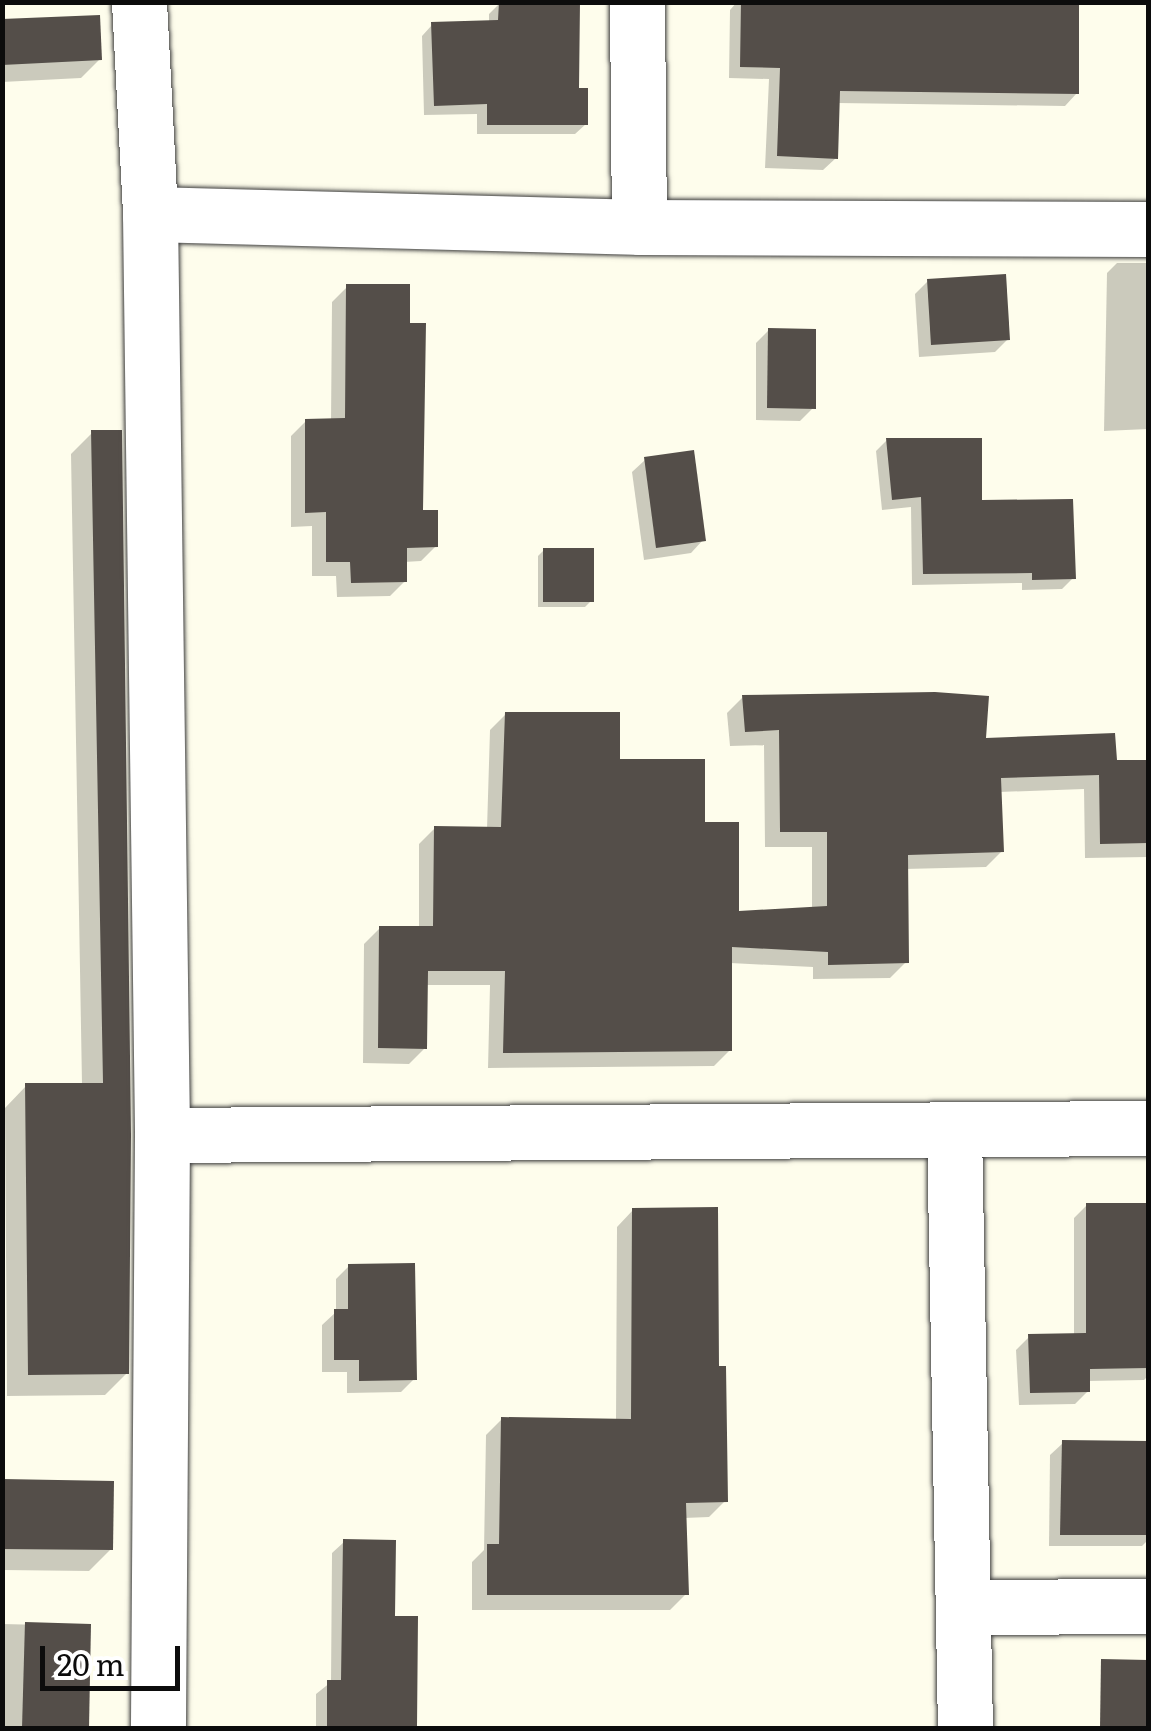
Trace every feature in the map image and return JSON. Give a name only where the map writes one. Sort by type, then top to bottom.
[{"type":"street","points":[[139,2],[150,214],[162,1135],[158,1728]]},
{"type":"street","points":[[636,2],[639,227]]},
{"type":"street","points":[[150,214],[639,227],[1148,229]]},
{"type":"street","points":[[162,1135],[1148,1128]]},
{"type":"street","points":[[954,1130],[965,1728]]},
{"type":"street","points":[[963,1607],[1148,1606]]},
{"type":"building","points":[[499,2],[580,2],[579,88],[588,88],[588,125],[487,125],[487,104],[434,106],[431,22],[498,20]]},
{"type":"building","points":[[741,2],[1079,2],[1079,94],[840,91],[838,159],[777,156],[780,68],[740,67]]},
{"type":"building","points":[[100,15],[102,60],[2,65],[2,19]]},
{"type":"building","points":[[1006,274],[1010,340],[931,345],[927,279]]},
{"type":"building","points":[[346,284],[410,284],[410,323],[426,323],[423,510],[438,510],[438,547],[407,548],[407,582],[351,583],[350,562],[326,562],[326,512],[305,513],[305,419],[345,418]]},
{"type":"building","points":[[768,328],[816,329],[816,409],[767,408]]},
{"type":"building","points":[[91,430],[122,430],[131,1135],[129,1374],[28,1375],[25,1083],[103,1083]]},
{"type":"building","points":[[886,438],[982,438],[982,500],[1073,499],[1076,579],[1032,580],[1032,573],[923,574],[921,497],[892,500]]},
{"type":"building","points":[[694,450],[706,541],[656,548],[644,457]]},
{"type":"building","points":[[543,548],[594,548],[594,602],[543,602]]},
{"type":"building","points":[[935,692],[989,696],[986,738],[1115,733],[1117,760],[1148,760],[1148,843],[1100,844],[1099,775],[1001,778],[1004,852],[908,855],[909,963],[828,965],[828,952],[732,947],[732,1051],[503,1053],[505,971],[428,971],[427,1049],[378,1048],[379,926],[433,926],[434,826],[501,827],[505,712],[620,712],[620,759],[705,759],[705,822],[739,822],[739,911],[827,906],[827,832],[780,832],[779,730],[745,732],[742,695]]},
{"type":"building","points":[[1086,1203],[1148,1203],[1148,1368],[1090,1369],[1090,1392],[1030,1393],[1028,1334],[1086,1333]]},
{"type":"building","points":[[718,1207],[719,1366],[726,1366],[728,1502],[686,1503],[689,1595],[487,1595],[487,1544],[499,1544],[501,1417],[631,1419],[632,1208]]},
{"type":"building","points":[[415,1263],[417,1380],[359,1381],[359,1360],[334,1360],[334,1309],[348,1309],[348,1264]]},
{"type":"building","points":[[1062,1440],[1148,1441],[1148,1535],[1060,1535]]},
{"type":"building","points":[[2,1479],[114,1481],[113,1550],[2,1549]]},
{"type":"building","points":[[343,1539],[396,1540],[395,1616],[418,1616],[417,1727],[327,1726],[327,1680],[341,1680]]},
{"type":"building","points":[[25,1622],[91,1624],[89,1728],[22,1728]]},
{"type":"building","points":[[1101,1659],[1148,1660],[1148,1728],[1100,1728]]}]
